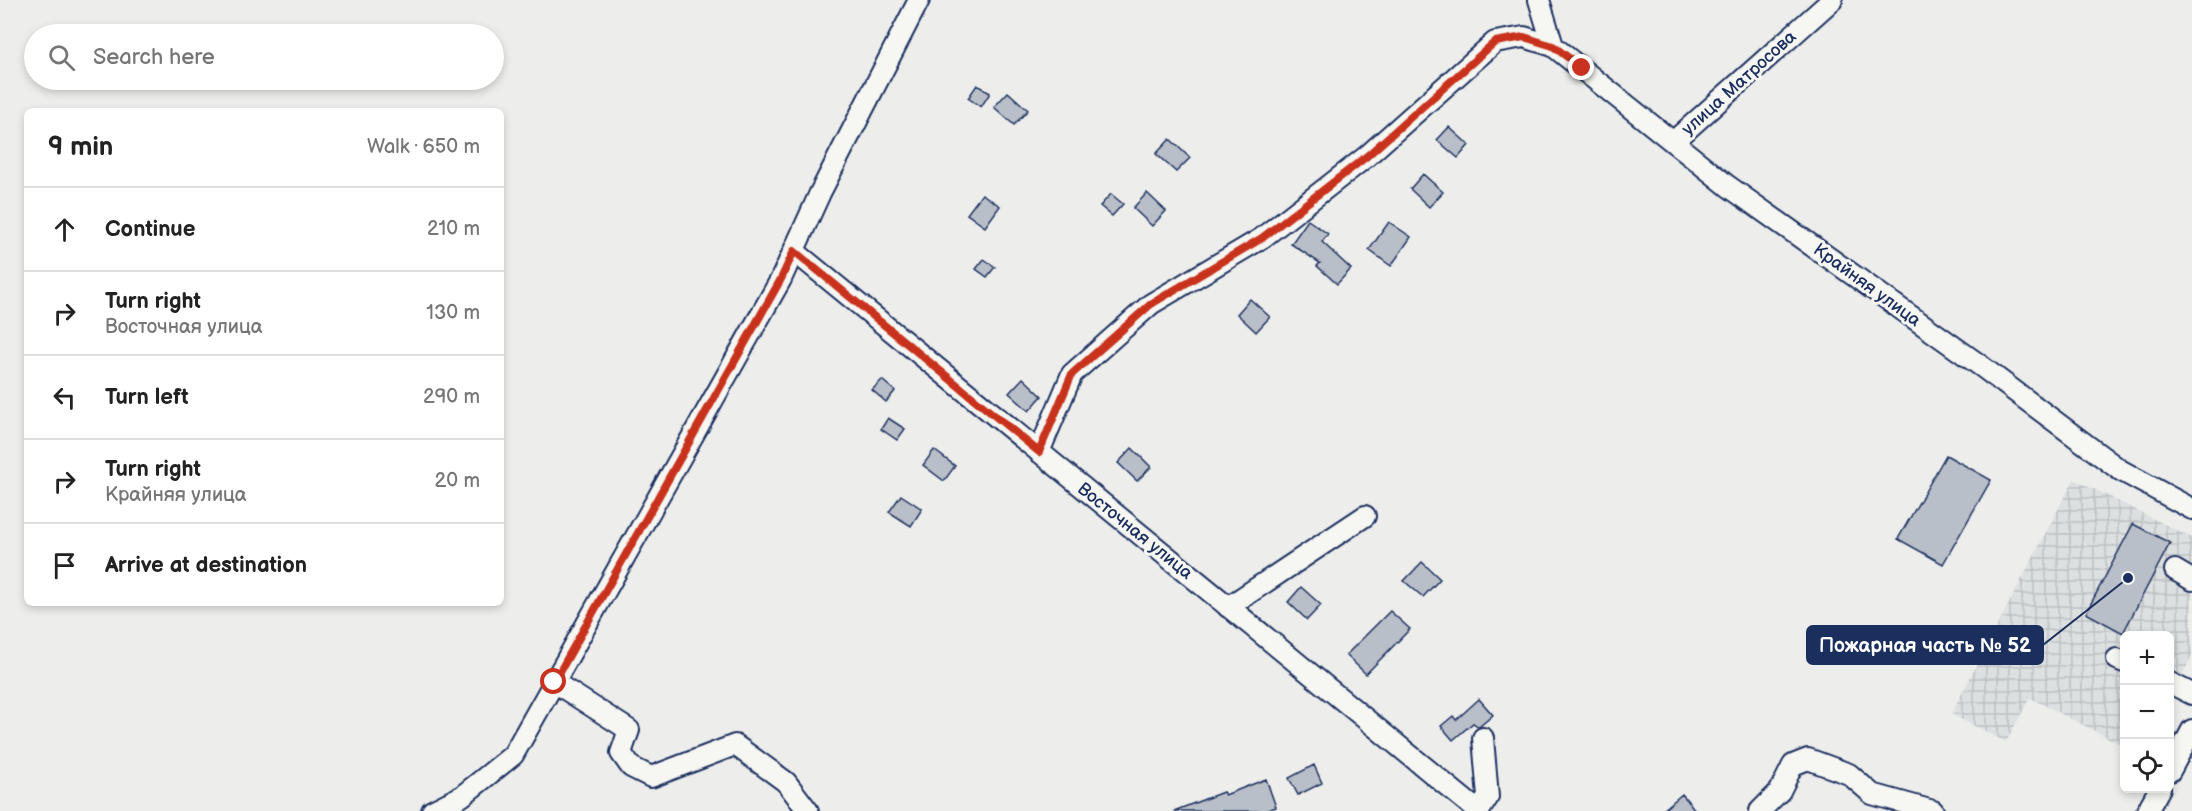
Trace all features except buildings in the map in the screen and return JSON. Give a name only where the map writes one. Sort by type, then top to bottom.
[{"type":"street","points":[[432,811],[462,796],[513,755],[781,279],[820,193],[919,0]]},
{"type":"street","points":[[1539,0],[1553,46]]},
{"type":"street","name":"улица Матросова","points":[[1673,141],[1832,0]]},
{"type":"street","points":[[1039,452],[1072,374],[1151,304],[1262,238],[1367,156],[1495,42],[1524,37],[1553,46]]},
{"type":"street","name":"Крайняя улица","points":[[1553,46],[1728,186],[1981,366],[2120,470],[2192,510]]},
{"type":"street","name":"Восточная улица","points":[[794,251],[1478,811]]},
{"type":"street","points":[[1228,607],[1365,516]]},
{"type":"street","points":[[554,682],[629,730],[621,753],[631,767],[651,777],[735,745],[786,782],[808,811]]},
{"type":"street","points":[[2173,685],[2192,694]]},
{"type":"street","points":[[2179,765],[2192,730]]},
{"type":"street","points":[[1478,811],[1488,797],[1483,738]]},
{"type":"street","points":[[1760,811],[1780,791],[1793,765],[1808,759],[1849,774],[1872,794],[1933,811]]},
{"type":"street","points":[[2147,811],[2158,793]]},
{"type":"shaded area","points":[[2074,479],[2192,538],[2192,656],[2174,692],[2174,631],[2120,631],[2120,744],[2030,698],[2006,742],[1951,714]]},
{"type":"place","name":"Пожарная часть № 52","points":[[2128,578]]},
{"type":"route","points":[[554,682],[781,279],[794,251],[1039,452],[1072,374],[1151,304],[1262,238],[1367,156],[1495,42],[1524,37],[1553,46],[1582,68]]}]
